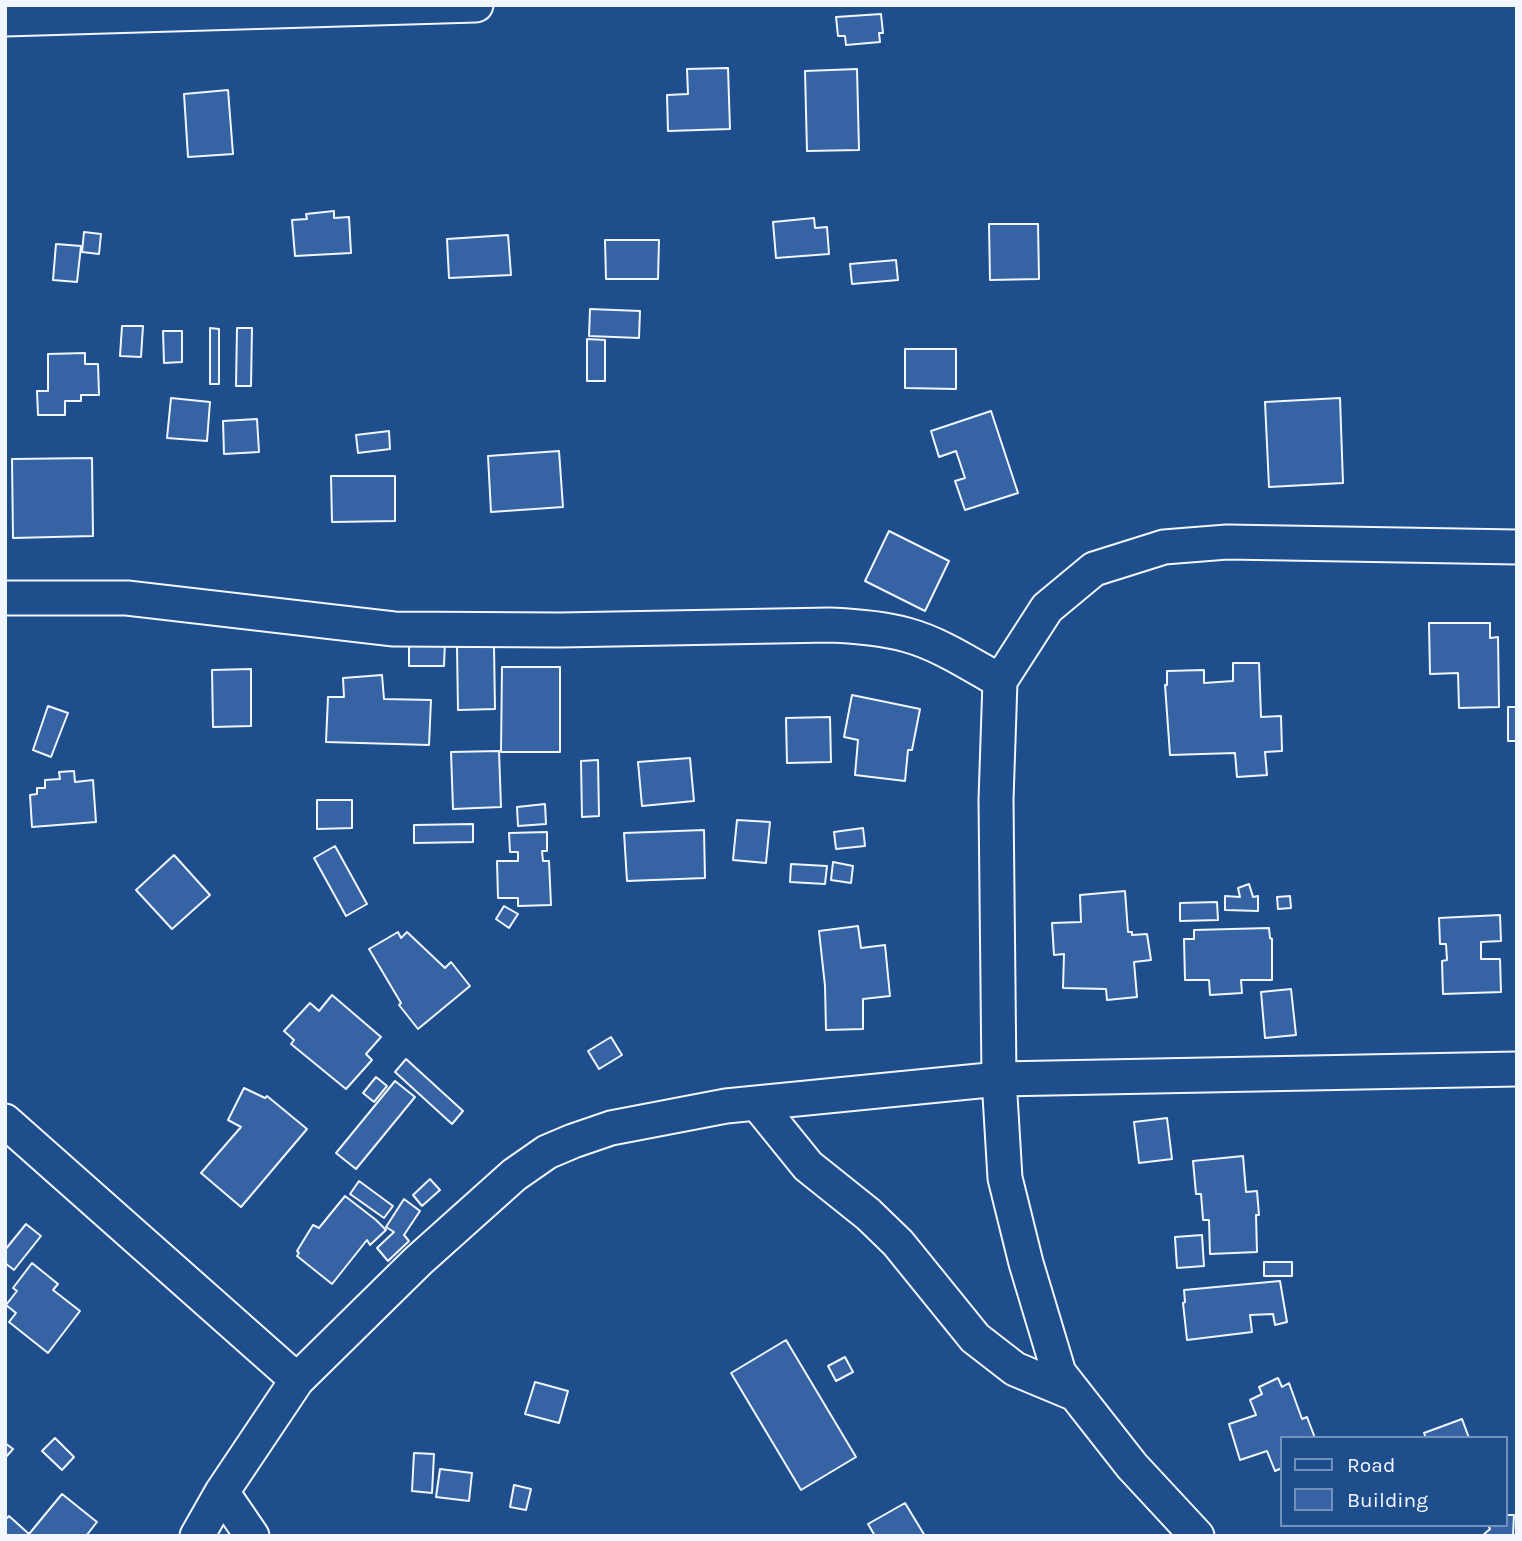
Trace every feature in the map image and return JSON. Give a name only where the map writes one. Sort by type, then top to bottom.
[{"type":"street","points":[[5,19],[476,5]]},
{"type":"street","points":[[1197,1536],[1132,1466],[1059,1373],[1026,1263],[1005,1178],[999,1079],[996,800],[1000,681],[1046,608],[1094,569],[1164,547],[1227,542],[1517,547]]},
{"type":"street","points":[[5,598],[127,598],[394,629],[560,630],[830,625],[869,627],[907,635],[941,647],[1000,681]]},
{"type":"street","points":[[197,1536],[222,1492],[297,1380],[418,1261],[514,1175],[547,1152],[573,1141],[611,1128],[700,1111],[999,1079],[1517,1069]]},
{"type":"street","points":[[757,1103],[808,1166],[868,1214],[898,1243],[975,1338],[1015,1368],[1075,1394]]},
{"type":"street","points":[[5,1121],[297,1380]]},
{"type":"street","points":[[222,1492],[252,1536]]},
{"type":"building","points":[[881,14],[883,33],[879,33],[880,42],[846,45],[845,36],[838,36],[836,17]]},
{"type":"building","points":[[728,68],[730,129],[668,131],[667,95],[688,94],[687,69]]},
{"type":"building","points":[[857,69],[859,150],[807,151],[805,71]]},
{"type":"building","points":[[228,90],[233,154],[188,157],[184,94]]},
{"type":"building","points":[[334,211],[334,218],[349,217],[351,253],[295,256],[292,220],[307,219],[306,214]]},
{"type":"building","points":[[814,218],[815,228],[827,227],[829,254],[776,258],[773,222]]},
{"type":"building","points":[[989,224],[1038,224],[1039,279],[990,280]]},
{"type":"building","points":[[84,232],[101,234],[99,254],[82,252]]},
{"type":"building","points":[[508,235],[511,275],[449,278],[447,239]]},
{"type":"building","points":[[605,240],[659,240],[658,279],[606,279]]},
{"type":"building","points":[[56,244],[81,246],[77,282],[53,280]]},
{"type":"building","points":[[896,260],[898,280],[852,284],[850,264]]},
{"type":"building","points":[[590,309],[640,311],[639,338],[589,336]]},
{"type":"building","points":[[122,326],[143,326],[141,357],[120,356]]},
{"type":"building","points":[[210,328],[219,329],[219,384],[210,384]]},
{"type":"building","points":[[237,328],[252,328],[251,386],[236,386]]},
{"type":"building","points":[[163,331],[182,331],[182,362],[164,363]]},
{"type":"building","points":[[587,339],[605,340],[605,381],[587,381]]},
{"type":"building","points":[[905,349],[956,349],[956,389],[905,388]]},
{"type":"building","points":[[85,353],[85,364],[98,364],[99,395],[81,395],[81,401],[65,401],[65,415],[38,415],[37,391],[48,391],[48,354]]},
{"type":"building","points":[[171,398],[210,402],[207,441],[167,438]]},
{"type":"building","points":[[1340,398],[1343,483],[1269,487],[1265,402]]},
{"type":"building","points":[[991,411],[1018,493],[965,510],[955,481],[965,478],[956,451],[939,457],[931,431]]},
{"type":"building","points":[[257,419],[259,452],[224,454],[223,421]]},
{"type":"building","points":[[389,431],[390,449],[358,453],[356,435]]},
{"type":"building","points":[[559,451],[563,507],[491,512],[488,456]]},
{"type":"building","points":[[92,458],[93,536],[13,538],[12,459]]},
{"type":"building","points":[[331,476],[395,476],[395,521],[332,522]]},
{"type":"building","points":[[889,531],[949,561],[925,611],[865,581]]},
{"type":"building","points":[[1429,623],[1490,623],[1490,638],[1498,637],[1499,707],[1459,708],[1458,673],[1430,674]]},
{"type":"building","points":[[445,641],[444,666],[409,666],[409,642]]},
{"type":"building","points":[[494,646],[495,709],[458,710],[457,647]]},
{"type":"building","points":[[1233,663],[1259,663],[1261,717],[1281,716],[1282,751],[1265,752],[1267,775],[1237,777],[1235,753],[1170,755],[1165,685],[1167,671],[1204,670],[1204,683],[1233,681]]},
{"type":"building","points":[[502,667],[560,667],[560,752],[501,752]]},
{"type":"building","points":[[251,669],[251,726],[213,727],[212,670]]},
{"type":"building","points":[[382,675],[384,699],[431,700],[429,745],[326,742],[328,697],[344,697],[343,678]]},
{"type":"building","points":[[852,695],[920,709],[912,750],[908,750],[905,781],[855,775],[858,740],[844,737]]},
{"type":"building","points":[[48,706],[68,713],[51,757],[33,750]]},
{"type":"building","points":[[1508,707],[1517,707],[1517,741],[1508,741]]},
{"type":"building","points":[[830,717],[831,762],[787,763],[786,718]]},
{"type":"building","points":[[499,751],[501,807],[453,809],[451,752]]},
{"type":"building","points":[[690,758],[694,801],[642,806],[638,762]]},
{"type":"building","points":[[598,760],[599,816],[582,817],[581,761]]},
{"type":"building","points":[[74,771],[75,782],[93,780],[96,822],[32,827],[30,795],[37,794],[37,788],[45,788],[45,780],[60,779],[59,772]]},
{"type":"building","points":[[317,800],[352,800],[352,828],[317,829]]},
{"type":"building","points":[[545,804],[546,824],[518,826],[517,807]]},
{"type":"building","points":[[737,820],[770,822],[766,863],[733,860]]},
{"type":"building","points":[[473,824],[473,842],[414,843],[414,825]]},
{"type":"building","points":[[863,828],[865,846],[836,849],[834,832]]},
{"type":"building","points":[[704,830],[705,878],[627,881],[624,833]]},
{"type":"building","points":[[547,832],[547,851],[542,851],[543,861],[549,861],[551,905],[518,906],[518,898],[498,898],[497,861],[518,861],[518,852],[510,852],[509,833]]},
{"type":"building","points":[[335,846],[367,904],[346,916],[314,858]]},
{"type":"building","points":[[174,855],[210,895],[172,929],[136,890]]},
{"type":"building","points":[[833,862],[853,866],[851,883],[831,880]]},
{"type":"building","points":[[791,864],[827,866],[825,884],[790,882]]},
{"type":"building","points":[[1249,884],[1253,897],[1258,896],[1258,911],[1225,910],[1225,896],[1240,897],[1238,888]]},
{"type":"building","points":[[1125,891],[1128,932],[1132,932],[1132,935],[1147,934],[1151,960],[1134,962],[1137,997],[1107,1000],[1106,989],[1063,988],[1064,954],[1054,955],[1052,923],[1081,922],[1080,895]]},
{"type":"building","points":[[1290,896],[1291,908],[1278,909],[1277,897]]},
{"type":"building","points":[[1217,902],[1218,920],[1180,921],[1180,903]]},
{"type":"building","points":[[504,906],[518,914],[509,928],[496,919]]},
{"type":"building","points":[[1500,915],[1501,941],[1481,942],[1481,959],[1500,959],[1501,992],[1443,994],[1442,961],[1447,960],[1446,944],[1440,944],[1439,918]]},
{"type":"building","points":[[858,926],[861,948],[885,945],[890,996],[863,999],[863,1029],[826,1030],[825,986],[819,931]]},
{"type":"building","points":[[1269,928],[1272,939],[1272,980],[1241,980],[1242,993],[1210,995],[1209,980],[1185,980],[1184,939],[1194,939],[1194,930]]},
{"type":"building","points":[[398,932],[401,938],[407,932],[445,968],[451,962],[470,986],[418,1029],[399,1005],[401,1003],[369,949]]},
{"type":"building","points":[[1291,989],[1296,1035],[1265,1038],[1261,992]]},
{"type":"building","points":[[332,995],[381,1037],[366,1054],[372,1060],[346,1089],[291,1044],[294,1040],[284,1031],[310,1003],[319,1011]]},
{"type":"building","points":[[611,1037],[622,1055],[599,1069],[588,1051]]},
{"type":"building","points":[[406,1059],[463,1111],[452,1124],[395,1072]]},
{"type":"building","points":[[376,1077],[387,1086],[374,1102],[363,1093]]},
{"type":"building","points":[[395,1081],[415,1097],[356,1169],[336,1153]]},
{"type":"building","points":[[244,1088],[265,1098],[267,1096],[307,1129],[241,1207],[201,1173],[241,1127],[228,1120]]},
{"type":"building","points":[[1167,1118],[1172,1159],[1139,1163],[1134,1122]]},
{"type":"building","points":[[1243,1156],[1246,1192],[1257,1191],[1257,1252],[1210,1254],[1209,1220],[1203,1220],[1201,1194],[1196,1194],[1193,1161]]},
{"type":"building","points":[[430,1179],[440,1190],[422,1206],[413,1195]]},
{"type":"building","points":[[359,1181],[393,1206],[384,1218],[350,1194]]},
{"type":"building","points":[[345,1196],[386,1230],[370,1245],[367,1240],[332,1284],[297,1256],[297,1251],[313,1225],[319,1228]]},
{"type":"building","points":[[404,1199],[420,1211],[404,1235],[409,1241],[388,1261],[377,1248],[394,1232],[386,1227]]},
{"type":"building","points":[[26,1224],[41,1236],[14,1270],[5,1263],[5,1250]]},
{"type":"building","points":[[1202,1235],[1204,1266],[1177,1268],[1175,1237]]},
{"type":"building","points":[[1264,1262],[1292,1262],[1292,1276],[1264,1276]]},
{"type":"building","points":[[32,1263],[58,1284],[53,1290],[80,1311],[48,1353],[9,1322],[16,1313],[6,1305],[17,1291],[13,1288]]},
{"type":"building","points":[[1280,1281],[1287,1322],[1275,1325],[1273,1314],[1250,1315],[1252,1332],[1187,1340],[1184,1290]]},
{"type":"building","points":[[786,1340],[856,1457],[801,1490],[731,1373]]},
{"type":"building","points":[[845,1357],[853,1372],[836,1381],[828,1366]]},
{"type":"building","points":[[1278,1378],[1282,1387],[1289,1383],[1302,1419],[1307,1417],[1314,1436],[1280,1436],[1280,1469],[1275,1471],[1267,1451],[1240,1460],[1229,1424],[1256,1415],[1250,1400],[1262,1394],[1259,1387]]},
{"type":"building","points":[[535,1382],[568,1391],[559,1423],[525,1414]]},
{"type":"building","points":[[1462,1419],[1468,1436],[1425,1436],[1424,1433]]},
{"type":"building","points":[[55,1438],[74,1457],[62,1470],[42,1451]]},
{"type":"building","points":[[5,1443],[13,1449],[5,1458]]},
{"type":"building","points":[[414,1453],[434,1454],[432,1493],[412,1491]]},
{"type":"building","points":[[440,1469],[472,1473],[469,1501],[436,1497]]},
{"type":"building","points":[[514,1485],[531,1489],[526,1510],[510,1507]]},
{"type":"building","points":[[62,1494],[97,1522],[86,1536],[5,1536],[5,1520],[9,1516],[29,1534]]},
{"type":"building","points":[[905,1503],[925,1536],[875,1536],[868,1524]]},
{"type":"building","points":[[1508,1515],[1514,1515],[1513,1536],[1482,1536],[1489,1527],[1508,1527]]}]
